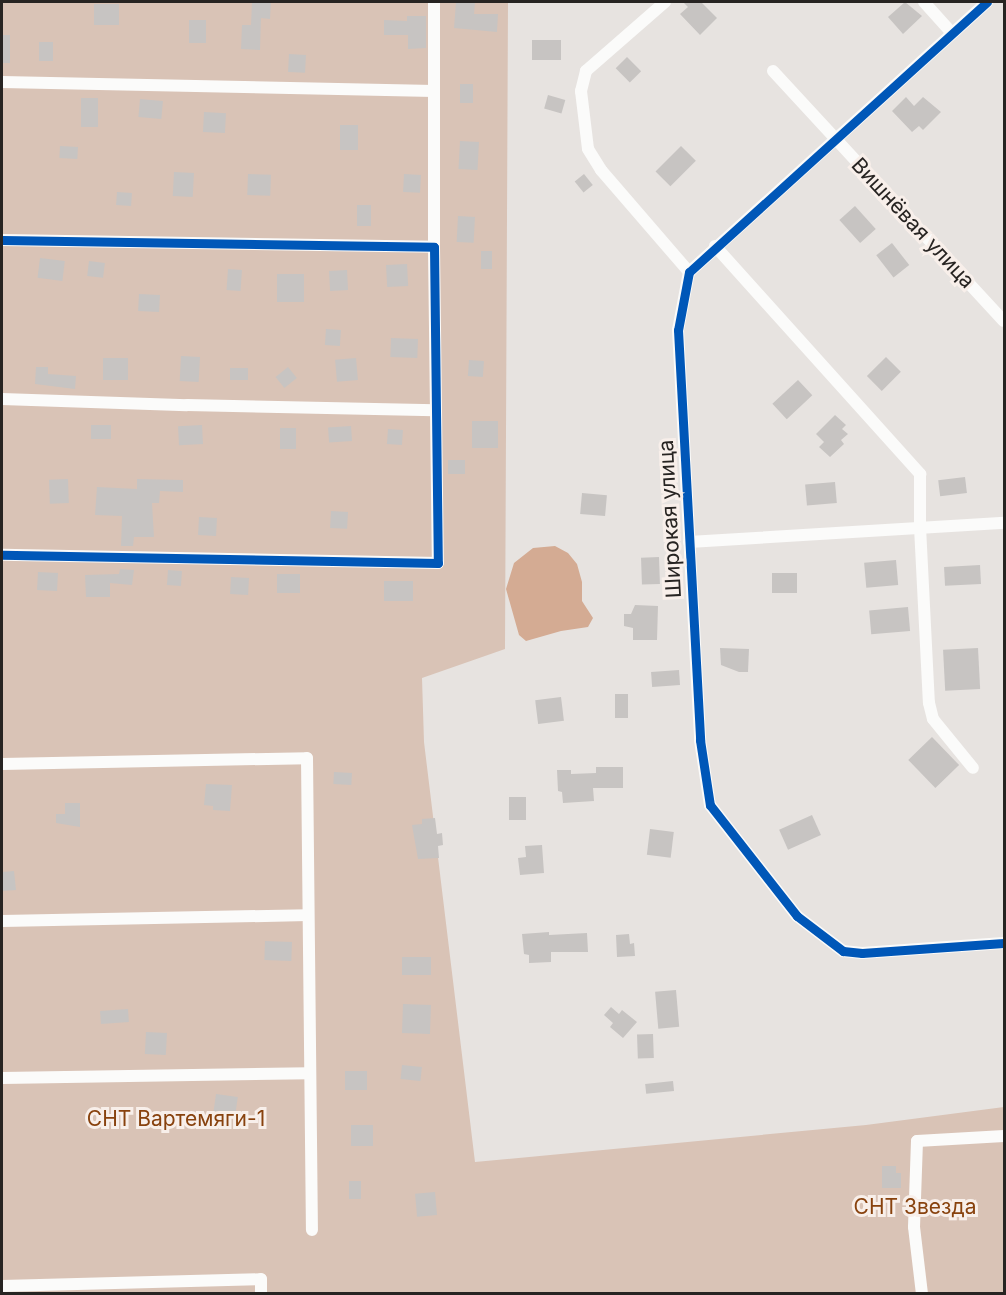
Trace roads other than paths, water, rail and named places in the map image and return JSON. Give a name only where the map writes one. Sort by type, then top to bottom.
[{"type":"street","points":[[2,555],[438,563],[435,410],[434,2]]},
{"type":"street","points":[[665,2],[586,71],[581,91],[588,149],[601,170],[689,272]]},
{"type":"street","points":[[924,2],[951,32]]},
{"type":"street","name":"Широкая улица","points":[[987,2],[951,32],[689,272],[681,300],[678,330],[701,757],[710,805],[797,916],[843,951],[862,953],[1005,943]]},
{"type":"street","name":"Вишнёвая улица","points":[[773,71],[834,140],[1005,321]]},
{"type":"street","points":[[2,82],[434,91]]},
{"type":"street","points":[[2,240],[434,247]]},
{"type":"street","points":[[715,246],[920,474],[920,527],[929,703],[933,719],[973,768]]},
{"type":"street","points":[[2,399],[435,410]]},
{"type":"street","points":[[689,542],[1005,523]]},
{"type":"street","points":[[2,764],[307,758],[312,1230]]},
{"type":"street","points":[[2,921],[308,915]]},
{"type":"street","points":[[2,1078],[309,1073]]},
{"type":"street","points":[[922,1293],[914,1227],[917,1141],[1005,1136]]},
{"type":"street","points":[[2,1286],[136,1289],[261,1279],[261,1293]]},
{"type":"park label","name":"СНТ Вартемяги-1","points":[[176,1119]]},
{"type":"park label","name":"СНТ Звезда","points":[[915,1207]]}]
